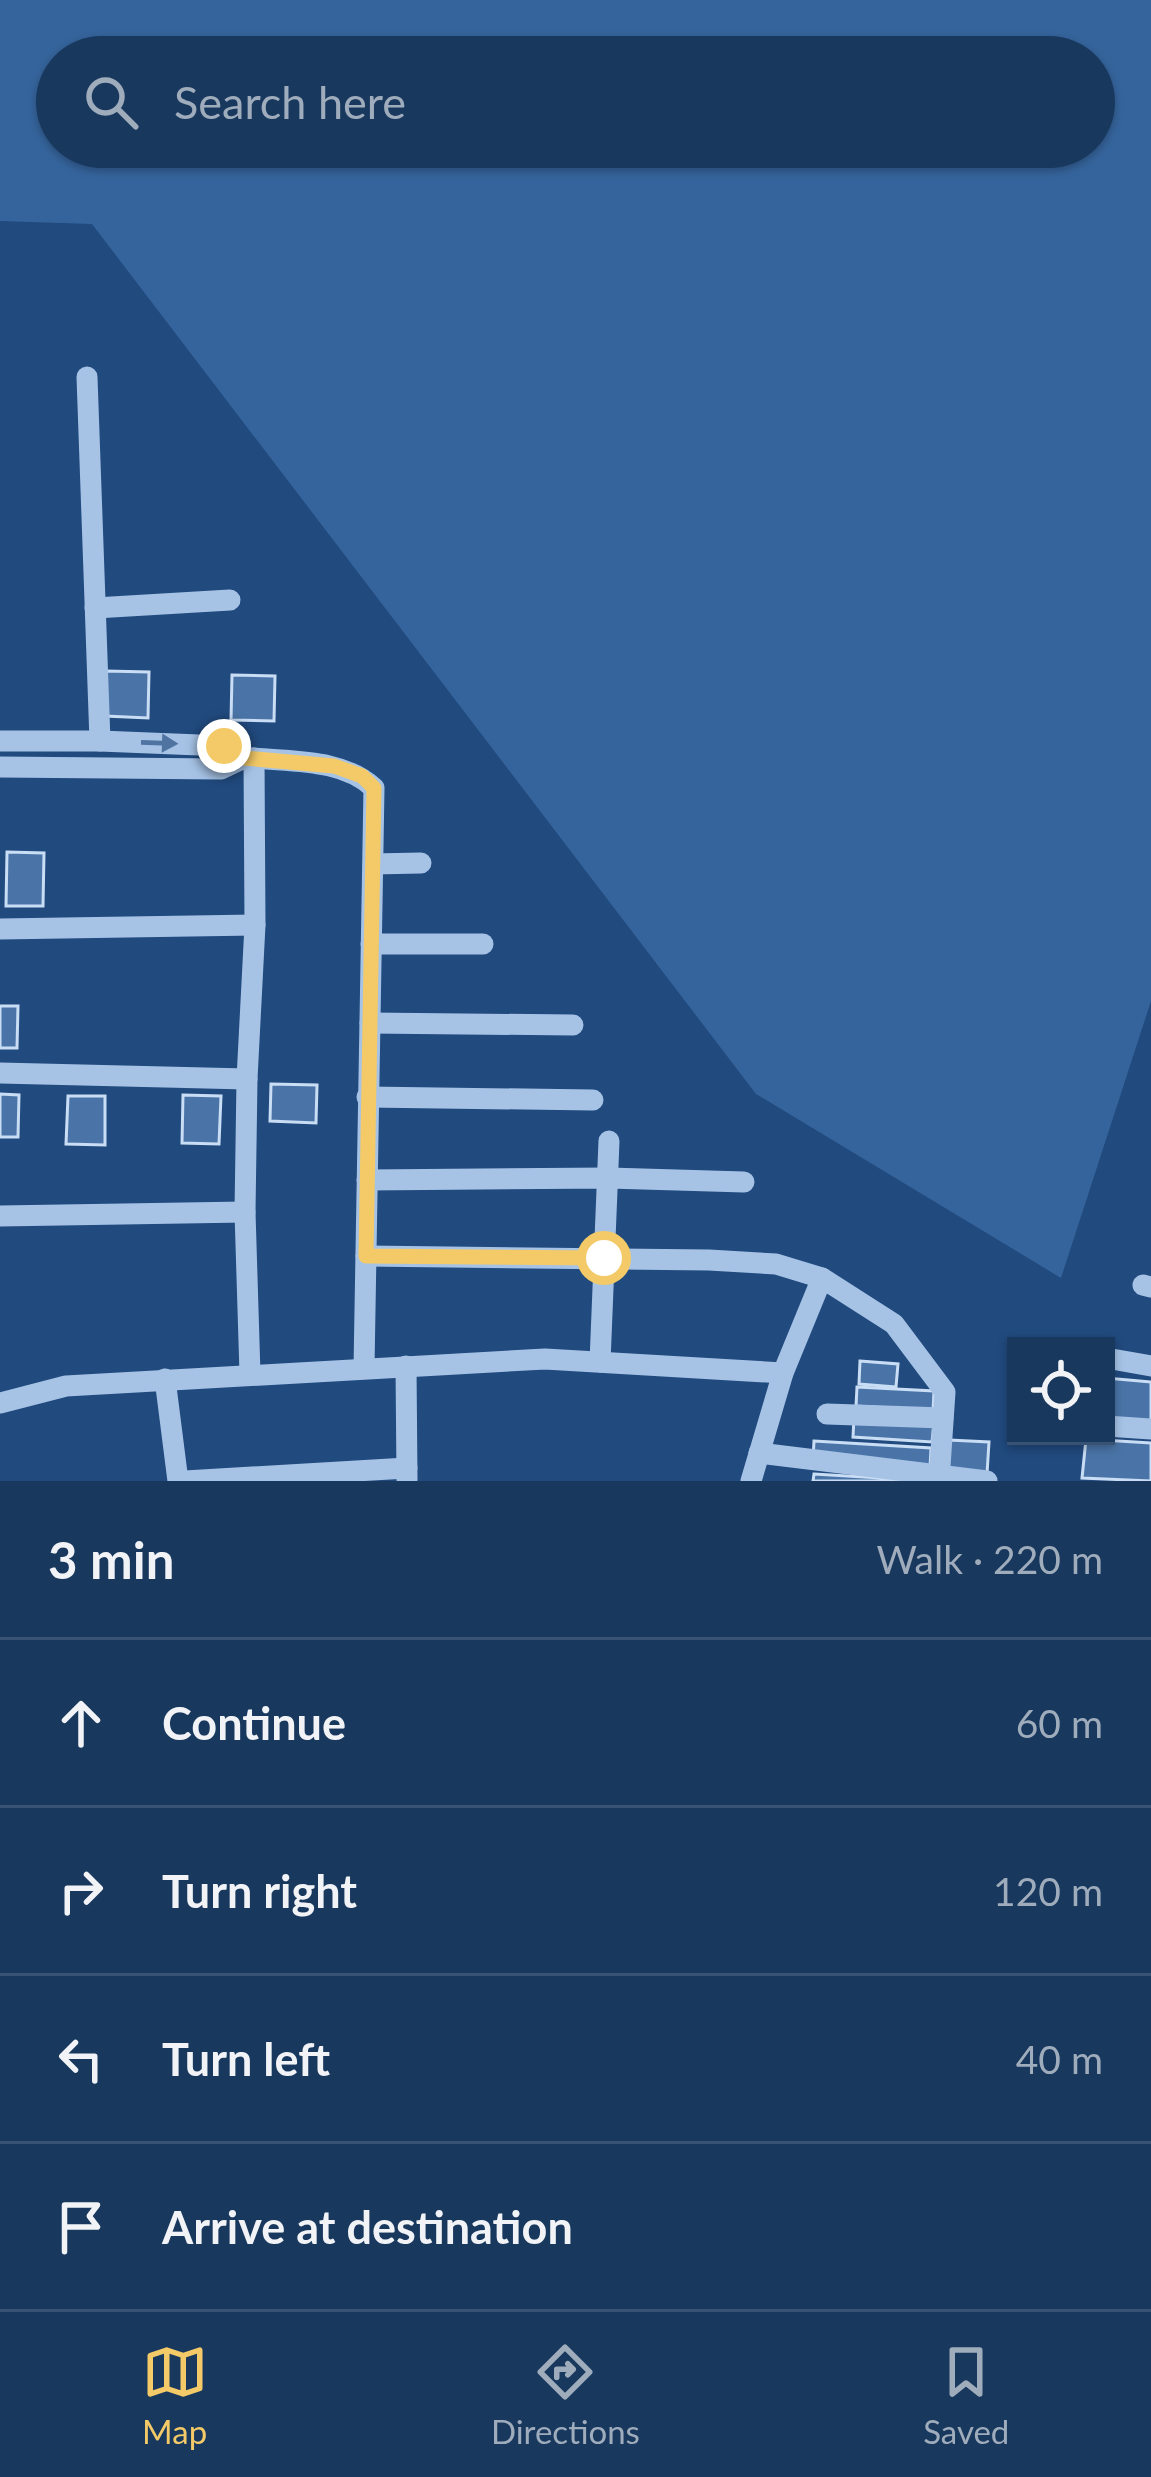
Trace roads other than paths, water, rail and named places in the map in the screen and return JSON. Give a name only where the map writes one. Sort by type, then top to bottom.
[{"type":"street","points":[[87,376],[100,741]]},
{"type":"street","points":[[95,608],[230,600]]},
{"type":"street","points":[[0,741],[224,746],[249,758],[334,766],[362,776],[374,788],[364,1368]]},
{"type":"street","points":[[0,767],[220,769],[249,758]]},
{"type":"street","points":[[249,758],[255,925],[245,1213],[250,1374]]},
{"type":"street","points":[[373,864],[421,863]]},
{"type":"street","points":[[0,929],[255,925]]},
{"type":"street","points":[[371,944],[484,944]]},
{"type":"street","points":[[370,1023],[573,1024]]},
{"type":"street","points":[[0,1073],[247,1078]]},
{"type":"street","points":[[367,1096],[593,1100]]},
{"type":"street","points":[[600,1362],[609,1142]]},
{"type":"street","points":[[367,1180],[744,1182]]},
{"type":"street","points":[[0,1216],[245,1213]]},
{"type":"street","points":[[366,1256],[776,1264],[822,1278],[894,1324],[945,1392],[939,1479]]},
{"type":"street","points":[[752,1481],[783,1373],[822,1278]]},
{"type":"street","points":[[0,1403],[66,1385],[545,1359],[783,1373]]},
{"type":"street","points":[[1115,1360],[1151,1366]]},
{"type":"street","points":[[165,1379],[182,1481],[406,1475],[406,1366]]},
{"type":"street","points":[[827,1414],[943,1418]]},
{"type":"street","points":[[1115,1427],[1151,1430]]},
{"type":"street","points":[[759,1453],[939,1479],[987,1481]]}]
